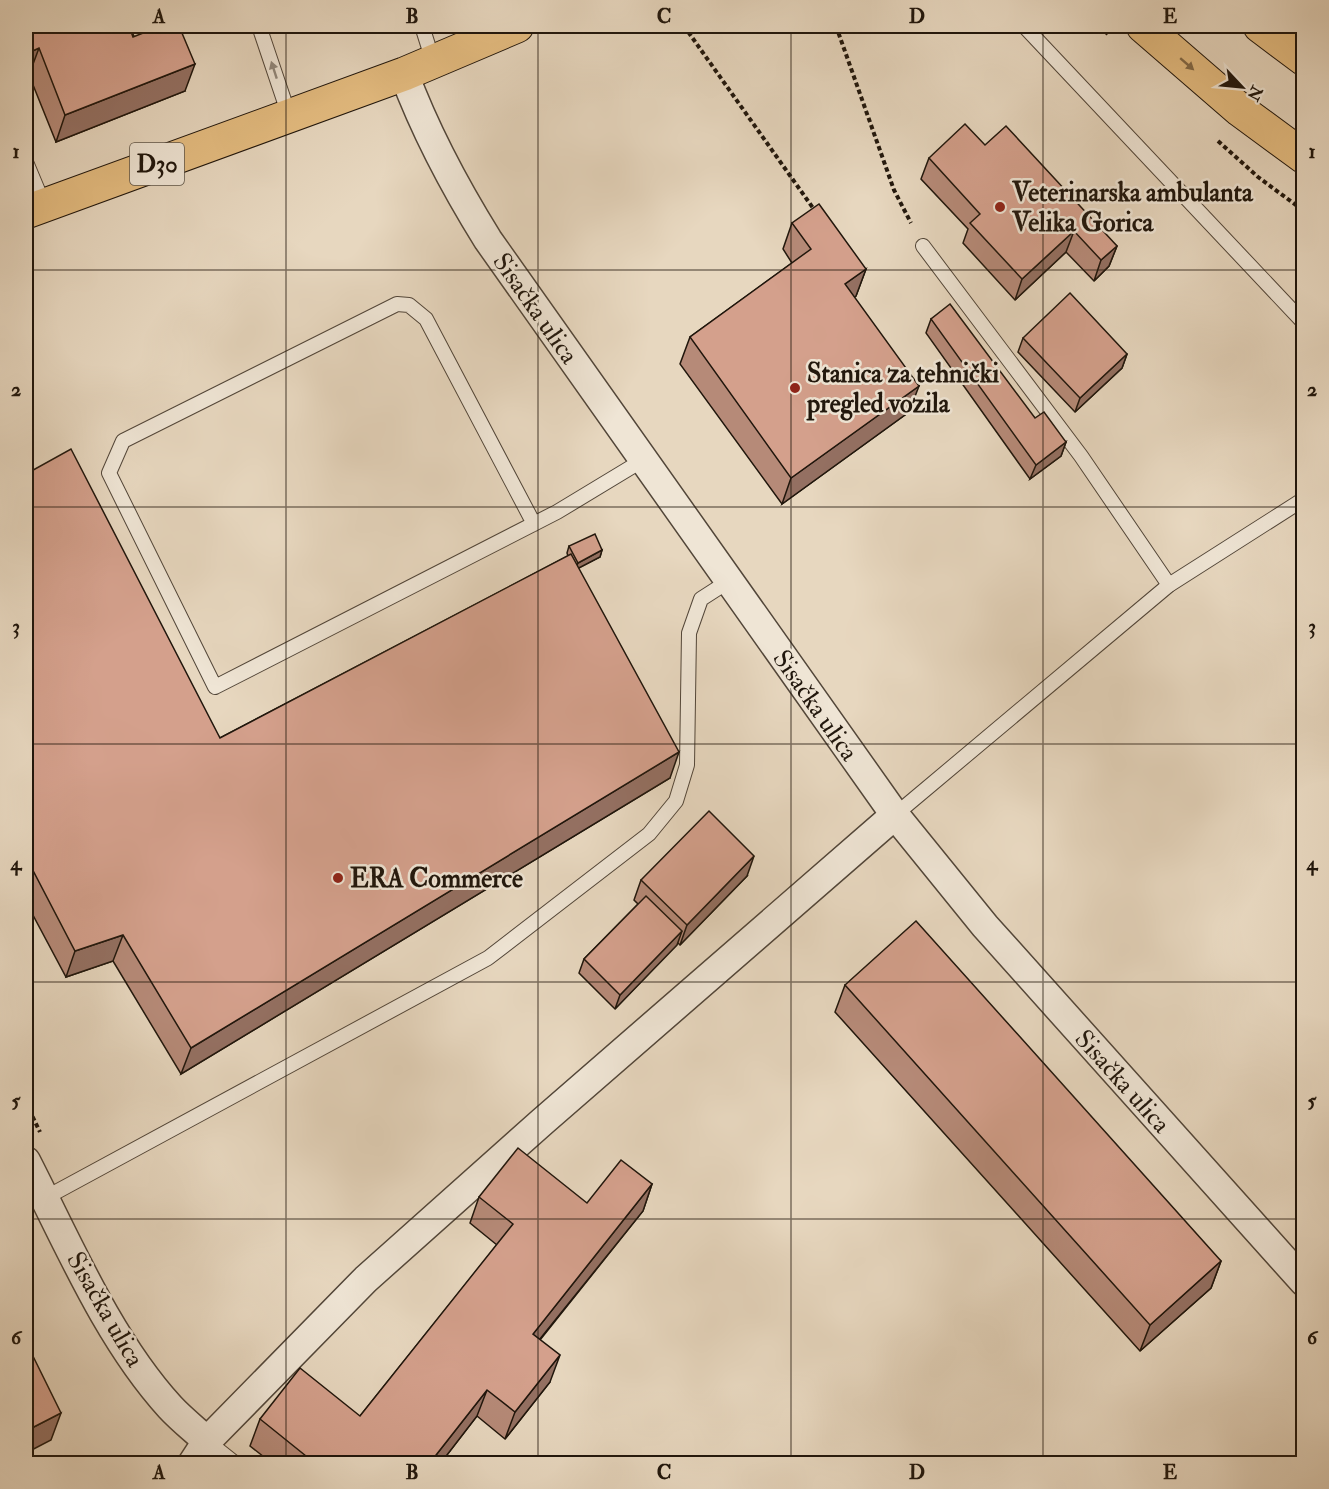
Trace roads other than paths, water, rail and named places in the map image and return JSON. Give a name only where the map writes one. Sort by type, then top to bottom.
[{"type":"main road","name":"D30","points":[[35,209],[419,67],[517,26]]},
{"type":"main road","points":[[1143,26],[1240,110],[1304,156]]},
{"type":"main road","points":[[1260,26],[1304,59]]},
{"type":"street","name":"Sisačka ulica","points":[[419,67],[420,118],[464,201],[643,460],[895,815],[985,926],[1304,1282]]},
{"type":"street","points":[[200,1452],[366,1279],[550,1114],[895,815]]},
{"type":"street","name":"Sisačka ulica","points":[[26,1161],[112,1325],[200,1452]]},
{"type":"lane","points":[[259,26],[290,115]]},
{"type":"lane","points":[[419,67],[422,26]]},
{"type":"lane","points":[[1024,26],[1304,323]]},
{"type":"lane","points":[[26,162],[35,209]]},
{"type":"lane","points":[[923,246],[1081,456],[1169,585]]},
{"type":"lane","points":[[534,524],[426,319],[409,305],[397,304],[123,441],[109,472],[215,687],[534,524],[643,460]]},
{"type":"lane","points":[[895,815],[1169,585],[1304,499]]},
{"type":"lane","points":[[45,1198],[488,958],[649,834],[676,801],[687,765],[689,633],[701,599],[729,581]]},
{"type":"lane","points":[[200,1452],[236,1464]]},
{"type":"place","name":"Veterinarska ambulanta Velika Gorica","points":[[1000,207]]},
{"type":"place","name":"Stanica za tehnički pregled vozila","points":[[795,388]]},
{"type":"place","name":"ERA Commerce","points":[[338,878]]}]
